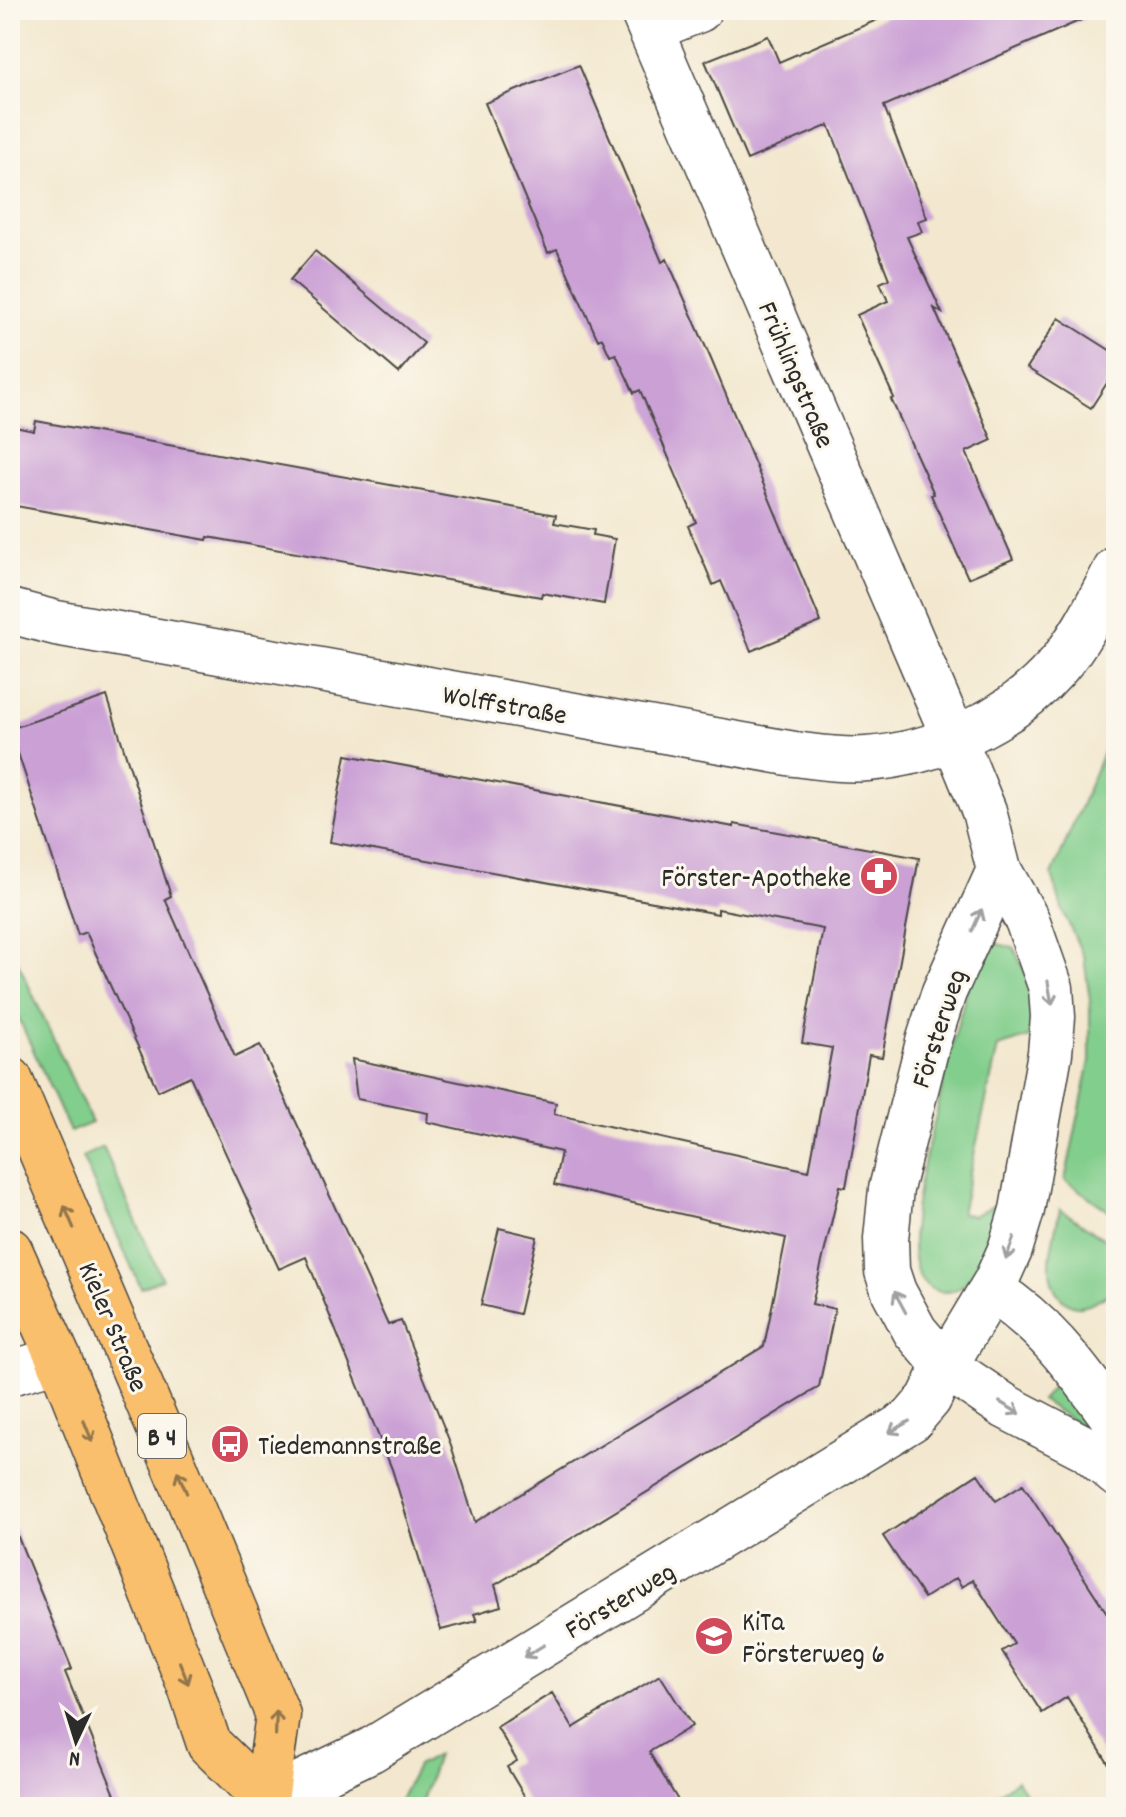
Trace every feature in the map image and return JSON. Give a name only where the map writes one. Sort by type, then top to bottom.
[{"type":"main road","name":"Kieler Straße","points":[[10,1079],[278,1715],[267,1804]]},
{"type":"main road","name":"B 4","points":[[10,1250],[59,1359],[190,1687],[209,1744],[267,1804]]},
{"type":"street","points":[[646,19],[699,10]]},
{"type":"street","name":"Frühlingstraße","points":[[646,19],[954,738]]},
{"type":"street","points":[[954,738],[1008,709],[1055,669],[1076,642],[1116,569]]},
{"type":"street","name":"Wolffstraße","points":[[10,611],[56,623],[829,759],[894,756],[954,738]]},
{"type":"street","name":"Wolffstraße","points":[[10,627],[56,623]]},
{"type":"street","name":"Försterweg","points":[[267,1804],[371,1750],[911,1420],[929,1399],[945,1366],[991,1290],[1010,1250],[1022,1210],[1050,1053],[1053,1017],[1051,988],[1027,920],[999,870],[984,811],[954,738]]},
{"type":"street","name":"Försterweg","points":[[999,870],[944,992],[928,1042],[890,1202],[887,1271],[894,1292],[915,1331],[945,1366],[1006,1407],[1087,1449],[1116,1474]]},
{"type":"street","points":[[991,1290],[1027,1315],[1055,1342],[1116,1422]]},
{"type":"street","points":[[10,1373],[59,1359]]},
{"type":"green space","points":[[1116,722],[1116,1216],[1065,1180],[1090,1061],[1090,1000],[1084,958],[1062,909],[1052,875]]},
{"type":"green space","points":[[998,944],[1014,948],[1033,990],[1036,1035],[998,1047],[961,1213],[973,1216],[1001,1202],[988,1244],[973,1275],[951,1291],[937,1291],[922,1280],[915,1264],[913,1229],[918,1190],[972,971],[982,952]]},
{"type":"green space","points":[[10,945],[92,1123],[70,1132],[10,999]]},
{"type":"green space","points":[[103,1147],[162,1279],[141,1288],[82,1157]]},
{"type":"green space","points":[[1060,1209],[1116,1247],[1116,1289],[1085,1305],[1072,1305],[1066,1301],[1056,1291],[1052,1281],[1050,1257]]},
{"type":"green space","points":[[1064,1376],[1092,1422],[1089,1425],[1081,1426],[1041,1400]]},
{"type":"green space","points":[[437,1755],[420,1807],[401,1807],[400,1800],[417,1766]]},
{"type":"green space","points":[[1017,1780],[1034,1807],[978,1807]]},
{"type":"building","points":[[900,10],[1104,10],[884,106],[927,218],[918,221],[922,232],[907,237],[942,313],[934,308],[992,440],[966,452],[1013,559],[968,578],[857,315],[888,301],[880,283],[889,279],[829,125],[747,160],[705,61],[768,36],[779,62]]},
{"type":"building","points":[[579,65],[662,262],[667,259],[711,359],[821,622],[751,651],[721,581],[713,585],[688,526],[696,522],[640,390],[634,393],[616,354],[610,356],[602,338],[598,340],[557,249],[548,253],[485,103]]},
{"type":"building","points":[[315,251],[424,343],[399,373],[290,280]]},
{"type":"building","points":[[1059,318],[1116,354],[1116,369],[1091,408],[1027,368]]},
{"type":"building","points":[[36,421],[556,515],[554,523],[594,530],[593,535],[615,539],[604,604],[542,593],[541,597],[10,505],[10,426],[34,431]]},
{"type":"building","points":[[107,696],[171,896],[165,899],[235,1057],[260,1045],[388,1325],[401,1321],[451,1445],[475,1522],[764,1346],[786,1238],[554,1185],[561,1152],[427,1122],[428,1113],[357,1099],[352,1059],[556,1103],[554,1114],[809,1171],[832,1048],[802,1043],[823,929],[718,909],[718,914],[330,842],[346,755],[919,858],[882,1057],[869,1055],[846,1187],[840,1186],[812,1304],[835,1309],[819,1387],[495,1585],[501,1606],[474,1614],[477,1621],[441,1630],[392,1469],[306,1257],[279,1269],[190,1076],[158,1091],[86,932],[78,935],[10,729]]},
{"type":"building","points":[[499,1228],[537,1237],[519,1314],[481,1305]]},
{"type":"building","points":[[978,1474],[996,1501],[1023,1484],[1116,1627],[1116,1776],[1067,1697],[1042,1713],[1002,1651],[1014,1644],[973,1580],[962,1587],[956,1578],[924,1598],[883,1536]]},
{"type":"building","points":[[11,1520],[72,1669],[65,1672],[120,1807],[10,1807]]},
{"type":"building","points":[[660,1675],[692,1726],[649,1752],[682,1807],[531,1807],[507,1767],[517,1761],[497,1727],[552,1693],[573,1728]]},
{"type":"place","name":"Förster-Apotheke","points":[[879,876]]},
{"type":"place","name":"Tiedemannstraße","points":[[230,1444]]},
{"type":"place","name":"KiTa Försterweg 6","points":[[714,1636]]}]
